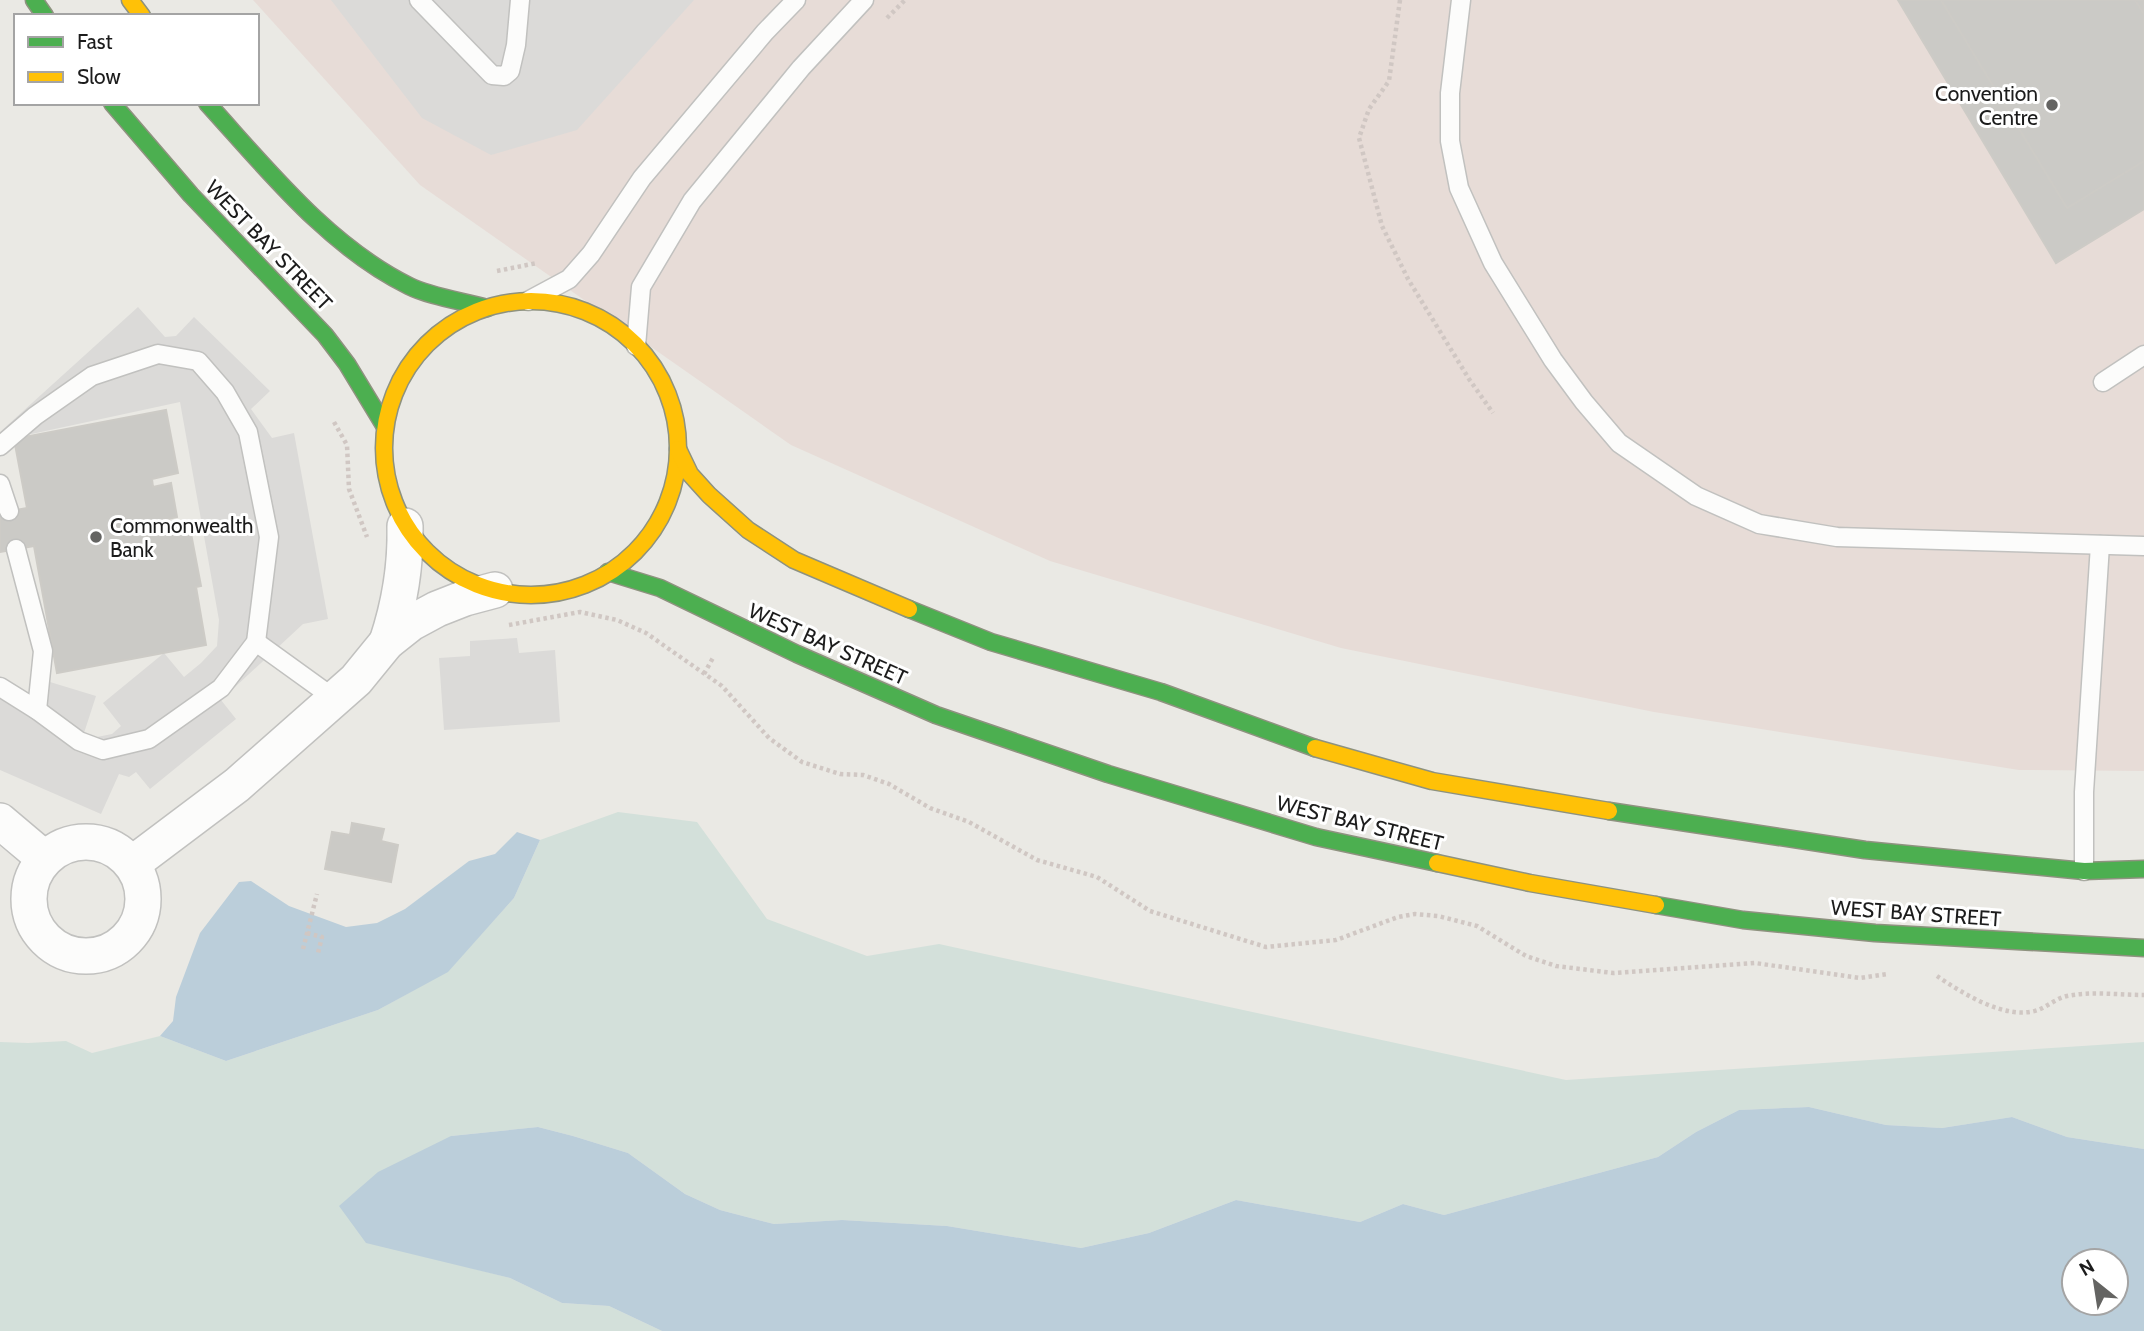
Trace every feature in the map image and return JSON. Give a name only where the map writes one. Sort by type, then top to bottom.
[{"type":"main road","name":"WEST BAY STREET","points":[[114,105],[191,195],[326,335],[384,425]]},
{"type":"main road","points":[[209,105],[276,180],[326,227],[370,262],[411,287],[487,308]]},
{"type":"main road","points":[[528,301],[568,306],[587,312],[605,321],[636,346],[649,360],[668,393],[677,430],[678,449],[672,486],[659,520],[637,549],[608,572],[587,583],[565,590],[518,594],[472,582],[433,558],[405,526],[389,487],[385,466],[384,425],[400,381],[413,361],[445,329],[487,308],[528,301]]},
{"type":"main road","points":[[678,449],[690,474],[731,516],[757,537],[794,560],[839,581],[991,642],[1161,692],[1336,755],[1432,781],[1530,799],[1865,850],[2084,871],[2144,869]]},
{"type":"main road","name":"WEST BAY STREET","points":[[608,572],[660,589],[796,654],[936,715],[1108,774],[1316,836],[1530,883],[1743,920],[1875,933],[2144,948]]},
{"type":"street","points":[[387,642],[397,614],[402,584],[406,555],[405,526]]},
{"type":"street","points":[[132,864],[237,785],[356,680],[387,642],[411,623],[465,597],[495,590]]},
{"type":"street","points":[[0,821],[45,859]]},
{"type":"street","points":[[90,842],[117,850],[132,864],[141,882],[144,904],[138,924],[117,947],[100,955],[70,954],[60,950],[42,935],[31,916],[30,890],[38,868],[45,859],[66,846],[90,842]]},
{"type":"lane","points":[[419,0],[492,75],[504,76],[510,71],[516,45],[520,0]]},
{"type":"lane","points":[[528,301],[569,279],[591,254],[642,178],[765,32],[796,0]]},
{"type":"lane","points":[[636,346],[641,288],[692,201],[774,99],[864,0]]},
{"type":"lane","points":[[1461,0],[1450,93],[1450,141],[1458,188],[1493,263],[1547,350],[1584,402],[1619,443],[1696,496],[1759,524],[1837,537],[2144,546]]},
{"type":"lane","points":[[0,446],[35,416],[92,376],[158,354],[198,361],[225,393],[248,432],[269,537],[256,642],[221,688],[149,739],[103,750],[79,741],[0,687]]},
{"type":"lane","points":[[2104,382],[2144,355]]},
{"type":"lane","points":[[0,484],[9,511]]},
{"type":"lane","points":[[2084,871],[2084,792],[2100,545]]},
{"type":"lane","points":[[16,549],[43,651],[37,710]]},
{"type":"lane","points":[[256,642],[335,699]]},
{"type":"path","points":[[1400,0],[1389,81],[1369,109],[1359,138],[1382,226],[1408,279],[1493,413]]},
{"type":"path","points":[[493,271],[561,258],[576,243],[591,254]]},
{"type":"path","points":[[328,411],[347,445],[349,489],[371,549]]},
{"type":"path","points":[[303,949],[317,894]]},
{"type":"path","points":[[307,933],[322,937],[318,953]]},
{"type":"shaded area","points":[[253,0],[2144,0],[2144,771],[2019,770],[1654,712],[1341,648],[1050,561],[791,445],[420,185]]},
{"type":"shaded area","points":[[331,0],[694,0],[577,130],[491,155],[422,118]]},
{"type":"shaded area","points":[[138,307],[165,337],[176,336],[194,317],[270,391],[251,409],[272,438],[294,433],[328,619],[303,624],[221,700],[236,719],[150,789],[136,772],[129,777],[119,774],[101,814],[0,770],[0,681],[42,708],[50,682],[96,696],[84,733],[92,738],[112,734],[121,726],[103,703],[164,653],[184,677],[217,646],[219,620],[180,402],[13,438],[0,455],[0,432]]},
{"type":"shaded area","points":[[517,638],[519,653],[555,650],[560,722],[444,730],[439,658],[470,656],[470,641]]},
{"type":"shaded area","points":[[618,812],[697,822],[767,919],[867,956],[939,944],[1566,1080],[2144,1042],[2144,1149],[2067,1137],[2012,1117],[1942,1128],[1886,1125],[1809,1107],[1739,1110],[1696,1132],[1658,1157],[1444,1215],[1403,1204],[1360,1222],[1236,1200],[1149,1233],[1081,1248],[947,1226],[842,1220],[774,1224],[720,1210],[685,1194],[628,1153],[538,1127],[451,1136],[440,1260],[510,1278],[562,1303],[609,1306],[662,1331],[0,1331],[0,1042],[66,1041],[92,1053],[160,1036],[226,1061],[378,1010],[448,971],[514,898],[540,840]]},
{"type":"water","points":[[517,832],[540,840],[514,898],[448,972],[378,1010],[226,1061],[160,1036],[173,1021],[176,997],[200,933],[239,882],[251,881],[289,906],[346,927],[377,923],[405,909],[469,861],[495,854]]},
{"type":"water","points":[[1809,1107],[1886,1125],[1942,1128],[2012,1117],[2067,1137],[2144,1149],[2144,1331],[662,1331],[609,1306],[562,1303],[510,1278],[366,1243],[339,1206],[378,1172],[451,1136],[538,1127],[628,1153],[685,1194],[720,1210],[774,1224],[842,1220],[947,1226],[1081,1248],[1149,1233],[1236,1200],[1360,1222],[1403,1204],[1444,1215],[1658,1157],[1696,1132],[1739,1110]]},
{"type":"building","name":"Convention Centre","points":[[1898,0],[2144,0],[2144,209],[2056,263]]},
{"type":"building","name":"Convention Centre","points":[[1941,0],[2135,0],[2144,14],[2144,161],[2067,208]]},
{"type":"building","name":"Commonwealth Bank","points":[[166,410],[178,473],[152,479],[153,487],[171,483],[177,517],[159,521],[161,528],[189,523],[201,586],[196,587],[206,645],[57,673],[34,546],[0,552],[0,513],[27,508],[14,439]]},
{"type":"building","points":[[352,823],[384,829],[381,841],[398,845],[391,882],[325,869],[332,832],[350,835]]},
{"type":"traffic: fast","points":[[34,0],[44,14]]},
{"type":"traffic: fast","points":[[114,105],[191,195],[325,335],[347,364],[384,425]]},
{"type":"traffic: fast","points":[[209,105],[300,204],[352,250],[418,290],[487,308]]},
{"type":"traffic: fast","points":[[608,572],[660,588],[797,654],[936,715],[1108,774],[1316,837],[1437,863]]},
{"type":"traffic: fast","points":[[909,609],[991,642],[1161,692],[1315,748]]},
{"type":"traffic: fast","points":[[1609,811],[1865,850],[2084,871],[2144,869]]},
{"type":"traffic: fast","points":[[1656,905],[1743,920],[1875,933],[2144,948]]},
{"type":"traffic: slow","points":[[130,0],[140,14]]},
{"type":"traffic: slow","points":[[531,301],[560,304],[587,313],[612,326],[635,344],[653,367],[666,392],[675,419],[678,448],[675,477],[666,504],[653,529],[635,552],[612,570],[587,583],[560,592],[531,595],[502,592],[475,583],[450,570],[427,552],[409,529],[396,504],[387,477],[384,448],[387,419],[396,392],[409,367],[427,344],[450,326],[475,313],[502,304],[531,301]]},
{"type":"traffic: slow","points":[[678,449],[690,474],[748,530],[794,560],[909,609]]},
{"type":"traffic: slow","points":[[1315,748],[1432,781],[1609,811]]},
{"type":"traffic: slow","points":[[1437,863],[1530,883],[1656,905]]},
{"type":"place","name":"Convention Centre","points":[[2052,105]]},
{"type":"place","name":"Commonwealth Bank","points":[[96,537]]}]
